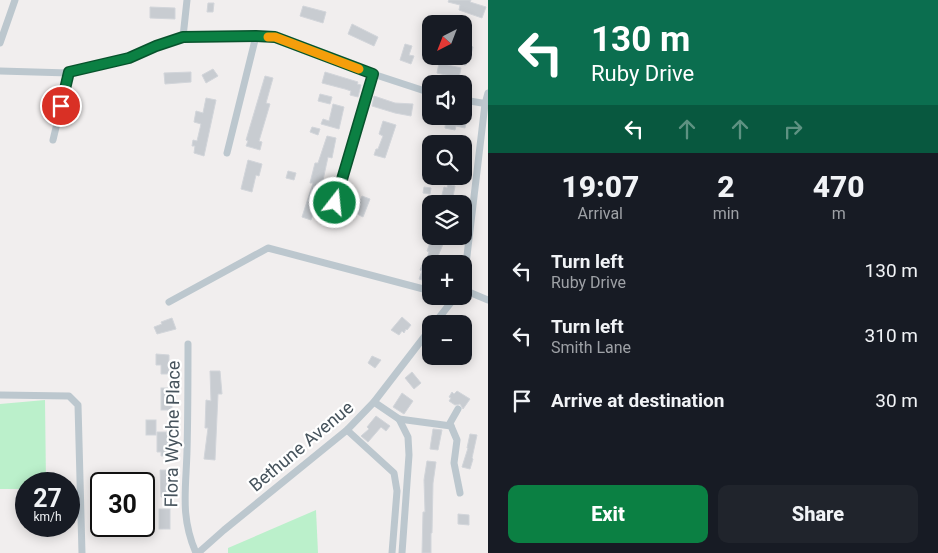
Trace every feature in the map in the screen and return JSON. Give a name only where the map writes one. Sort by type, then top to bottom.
[{"type":"street","points":[[0,43],[15,0]]},
{"type":"street","points":[[183,37],[187,0]]},
{"type":"street","points":[[228,153],[256,36]]},
{"type":"street","points":[[0,71],[69,72],[129,58],[183,37],[256,36],[275,37],[373,74],[422,89]]},
{"type":"street","points":[[53,140],[69,72]]},
{"type":"street","points":[[335,203],[373,74]]},
{"type":"street","points":[[467,255],[488,93]]},
{"type":"street","points":[[472,101],[486,104]]},
{"type":"street","points":[[169,302],[268,248],[422,288]]},
{"type":"street","points":[[472,293],[488,300]]},
{"type":"street","name":"Bethune Avenue","points":[[197,553],[347,430],[374,402],[422,340]]},
{"type":"street","name":"Flora Wyche Place","points":[[188,344],[187,451],[184,504],[186,526],[197,553]]},
{"type":"street","points":[[0,395],[69,396],[78,405],[82,553]]},
{"type":"street","points":[[374,402],[399,419],[451,426]]},
{"type":"street","points":[[458,409],[450,423],[456,440],[454,463],[460,493]]},
{"type":"street","points":[[399,419],[408,437],[402,553]]},
{"type":"street","points":[[347,430],[394,473],[397,491],[392,553]]},
{"type":"green space","points":[[45,400],[46,472],[15,472],[15,489],[0,489],[0,404]]},
{"type":"green space","points":[[316,510],[318,553],[228,553],[228,548]]},
{"type":"building","points":[[449,0],[471,0],[470,2],[486,7],[482,18],[459,10],[460,5],[448,2]]},
{"type":"building","points":[[208,3],[214,3],[213,12],[207,12]]},
{"type":"building","points":[[303,6],[326,12],[323,23],[300,16]]},
{"type":"building","points":[[150,7],[175,8],[175,19],[150,18]]},
{"type":"building","points":[[352,24],[378,37],[374,46],[348,34]]},
{"type":"building","points":[[405,44],[412,46],[409,55],[414,56],[411,64],[400,60]]},
{"type":"building","points":[[439,65],[461,68],[460,75],[437,73]]},
{"type":"building","points":[[213,69],[218,76],[206,83],[202,75]]},
{"type":"building","points":[[191,72],[191,82],[165,84],[164,73]]},
{"type":"building","points":[[325,72],[358,82],[357,84],[361,85],[358,97],[350,95],[351,91],[322,83]]},
{"type":"building","points":[[265,76],[273,78],[266,103],[270,104],[259,141],[262,142],[260,150],[246,146],[248,141],[246,140]]},
{"type":"building","points":[[320,94],[332,97],[330,104],[318,101]]},
{"type":"building","points":[[374,96],[395,103],[413,104],[411,116],[372,106]]},
{"type":"building","points":[[206,98],[216,100],[204,156],[194,153],[195,146],[192,146],[193,140],[197,141],[201,124],[194,122],[196,111],[203,113]]},
{"type":"building","points":[[333,104],[344,107],[339,129],[321,124],[323,119],[329,121]]},
{"type":"building","points":[[383,121],[396,125],[385,158],[374,155],[383,136],[379,134]]},
{"type":"building","points":[[445,125],[466,125],[465,128],[456,126],[455,130],[445,128]]},
{"type":"building","points":[[312,127],[320,129],[318,135],[310,132]]},
{"type":"building","points":[[327,136],[336,138],[332,158],[328,157],[320,194],[311,220],[302,217],[313,183],[310,183],[315,163],[318,163]]},
{"type":"building","points":[[248,160],[262,164],[259,176],[256,175],[252,192],[241,189]]},
{"type":"building","points":[[288,171],[296,173],[294,180],[286,178]]},
{"type":"building","points":[[448,185],[455,186],[453,195],[442,195],[444,187],[447,188]]},
{"type":"building","points":[[424,187],[431,188],[430,194],[423,193]]},
{"type":"building","points":[[362,196],[370,199],[363,217],[355,213]]},
{"type":"building","points":[[429,245],[443,245],[438,255],[428,255],[429,252],[427,251]]},
{"type":"building","points":[[402,317],[411,325],[404,333],[402,331],[399,335],[391,330]]},
{"type":"building","points":[[172,318],[176,329],[157,334],[154,327]]},
{"type":"building","points":[[156,354],[169,355],[169,374],[161,374],[161,365],[156,365]]},
{"type":"building","points":[[372,356],[381,360],[375,368],[368,363]]},
{"type":"building","points":[[210,371],[220,371],[222,394],[218,394],[215,460],[204,459],[208,428],[205,428],[206,400],[211,401]]},
{"type":"building","points":[[412,372],[421,383],[414,389],[405,378]]},
{"type":"building","points":[[161,388],[172,388],[172,410],[161,410]]},
{"type":"building","points":[[457,391],[470,399],[463,409],[460,404],[455,405],[449,401],[452,392],[454,394]]},
{"type":"building","points":[[402,393],[413,401],[404,414],[393,407]]},
{"type":"building","points":[[376,416],[390,426],[386,431],[381,427],[368,442],[361,436],[369,429],[367,427]]},
{"type":"building","points":[[146,420],[156,420],[156,435],[146,435]]},
{"type":"building","points":[[433,429],[442,430],[438,450],[430,449]]},
{"type":"building","points":[[157,432],[171,432],[170,456],[161,456],[161,452],[157,452]]},
{"type":"building","points":[[470,434],[477,435],[470,469],[462,467]]},
{"type":"building","points":[[427,461],[436,462],[433,483],[431,553],[422,553],[423,512],[425,512],[424,480]]},
{"type":"building","points":[[160,470],[169,470],[170,496],[161,497]]},
{"type":"building","points":[[159,509],[170,509],[170,529],[159,529]]},
{"type":"building","points":[[458,514],[469,515],[469,525],[458,524]]},
{"type":"slow traffic","points":[[268,37],[275,37],[359,69]]},
{"type":"route","points":[[61,106],[69,72],[129,58],[183,37],[275,37],[373,74],[335,203]]}]
